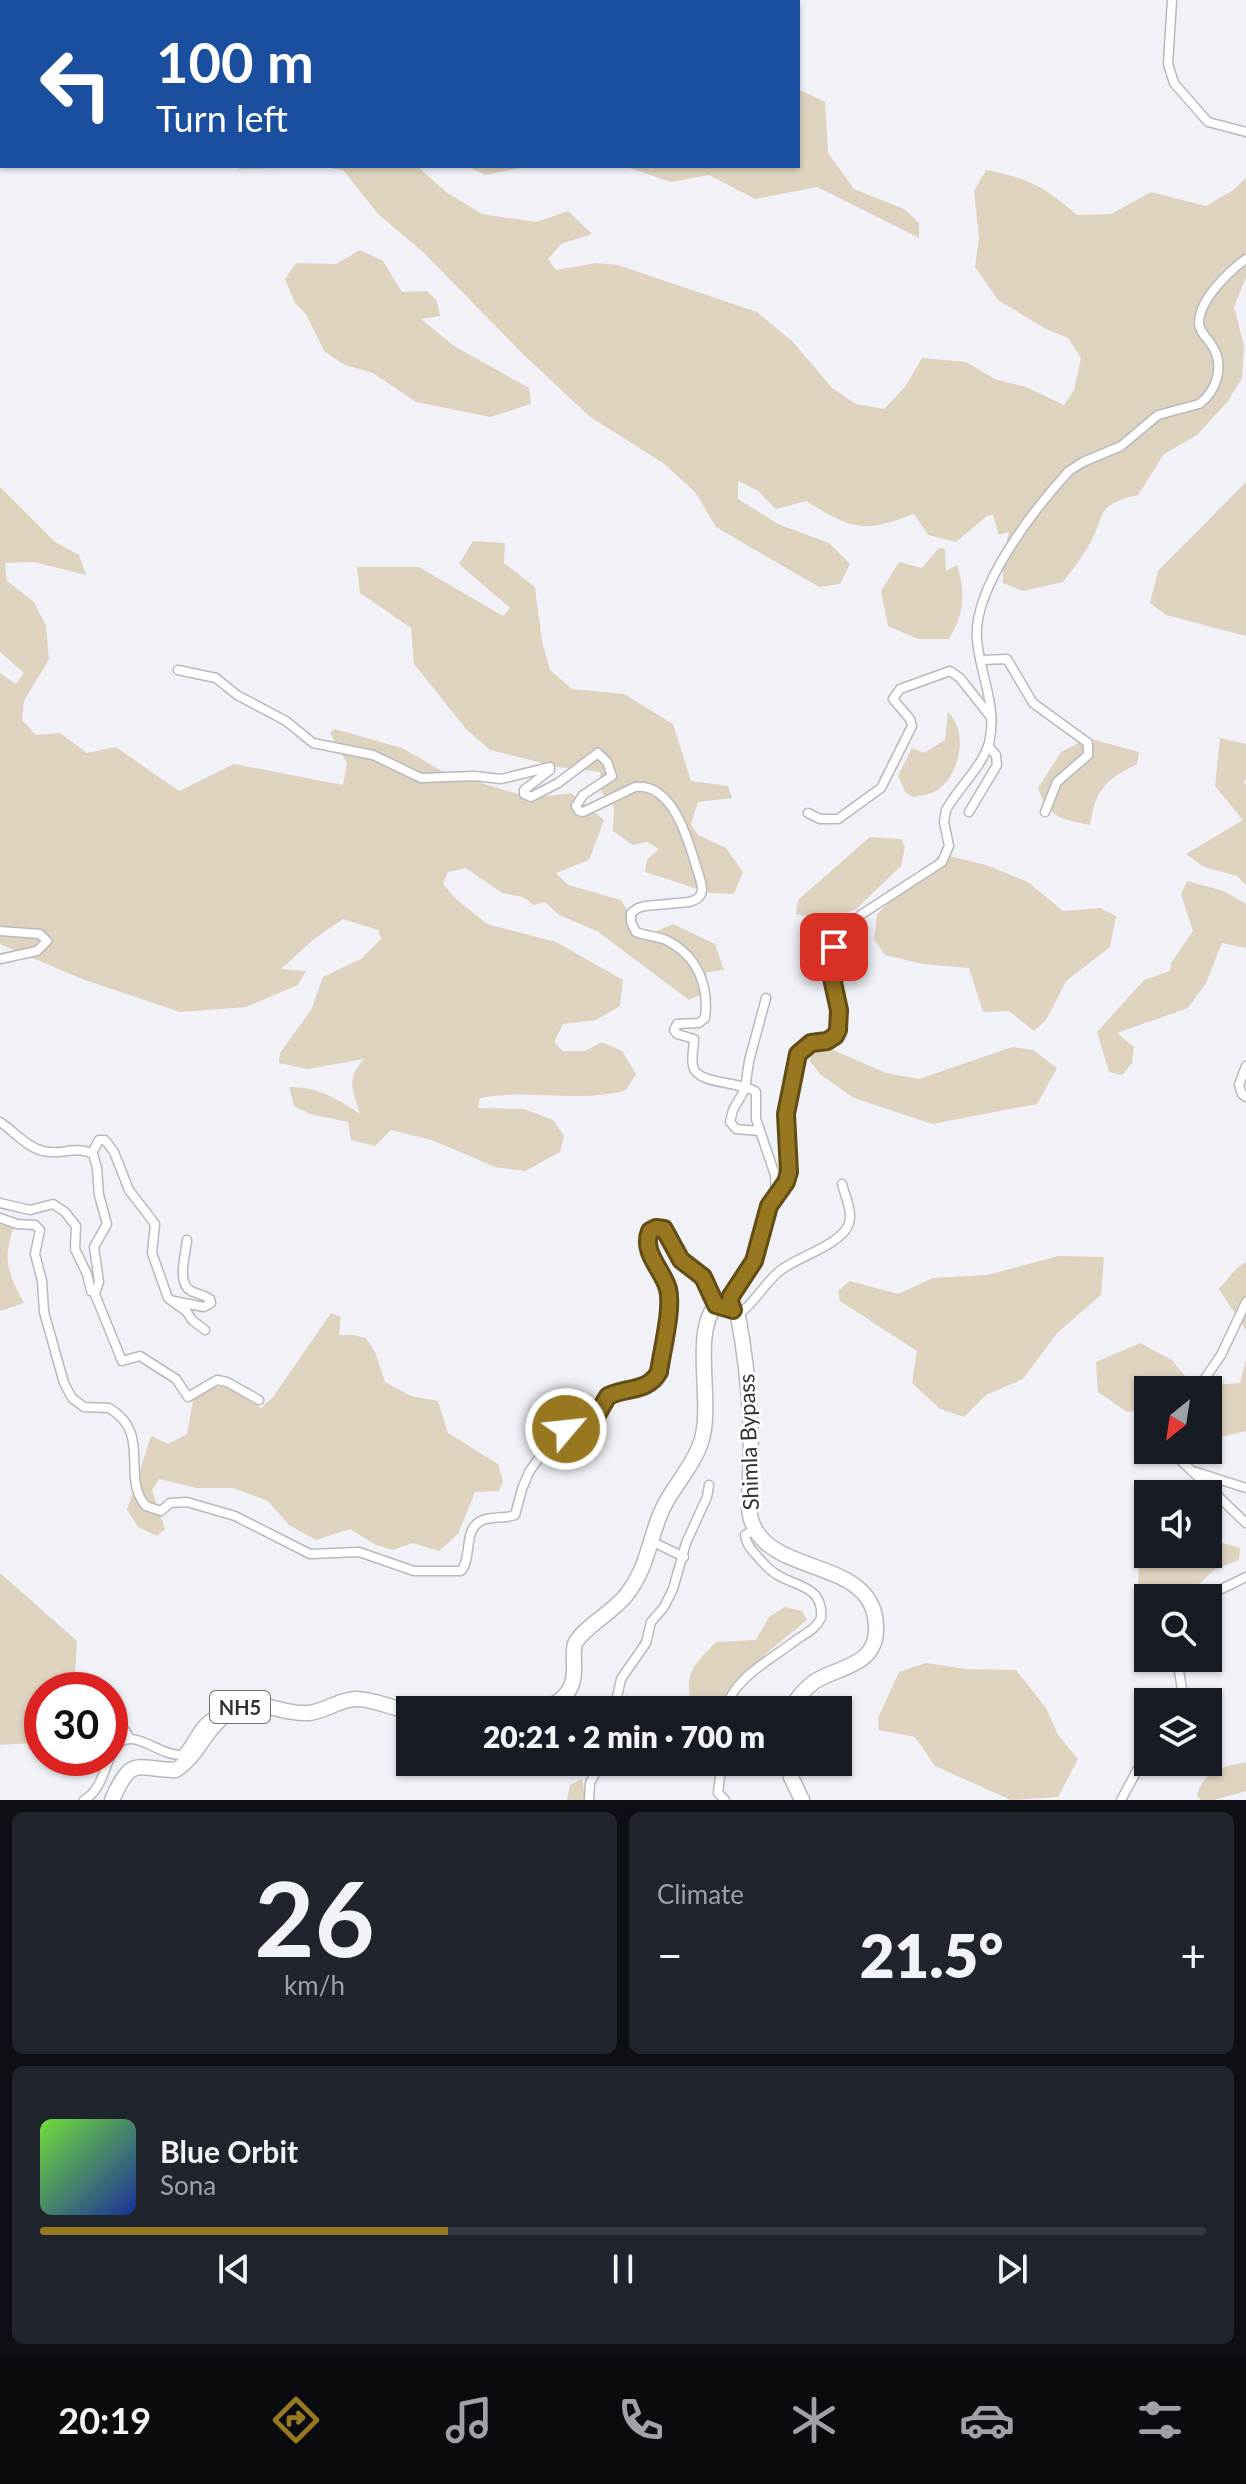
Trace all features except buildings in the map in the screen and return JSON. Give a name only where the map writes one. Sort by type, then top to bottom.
[{"type":"highway","points":[[716,1305],[735,1313]]},
{"type":"highway","name":"Shimla Bypass","points":[[565,1696],[572,1688],[575,1645],[584,1630],[607,1616],[627,1596],[653,1542],[661,1512],[693,1461],[702,1440],[706,1419],[706,1326],[716,1305]]},
{"type":"highway","name":"Shimla Bypass","points":[[735,1313],[745,1360],[752,1451],[748,1515],[754,1530],[762,1542],[778,1553],[846,1580],[866,1597],[874,1611],[877,1628],[863,1659],[812,1683],[799,1696]]},
{"type":"highway","name":"NH5","points":[[112,1800],[125,1774],[133,1767],[176,1770],[187,1763],[215,1724],[229,1712],[245,1705],[258,1704],[307,1713],[354,1699],[396,1707]]},
{"type":"highway","points":[[791,1776],[802,1800]]},
{"type":"street","points":[[1172,0],[1168,64],[1174,83],[1208,122],[1246,132]]},
{"type":"street","points":[[842,1184],[849,1212],[847,1230],[781,1270],[755,1301],[735,1313],[731,1296],[754,1261],[765,1216],[789,1172],[786,1114],[798,1054],[811,1043],[827,1041],[835,1036],[840,1021],[830,969],[834,947],[844,929],[862,914],[942,862],[949,846],[944,822],[946,810],[988,746],[991,717],[977,640],[988,587],[999,563],[1069,471],[1121,446],[1158,415],[1199,404],[1214,387],[1218,379],[1217,356],[1199,323],[1202,311],[1222,278],[1246,259]]},
{"type":"street","points":[[982,660],[1007,659],[1033,703],[1088,743],[1088,755],[1057,782],[1045,812]]},
{"type":"street","points":[[178,670],[214,677],[237,695],[286,721],[313,743],[369,753],[424,779],[474,776],[501,779],[550,767],[524,790],[525,795],[533,797],[558,783],[598,753],[607,762],[612,776],[583,795],[576,803],[579,811],[583,812],[635,787],[642,786],[659,794],[675,813],[689,843],[701,882],[701,895],[689,902],[638,908],[631,913],[631,922],[636,932],[666,940],[682,950],[701,973],[706,987],[705,1018],[699,1023],[677,1024],[674,1030],[677,1034],[694,1039],[693,1066],[696,1073],[711,1080],[746,1086],[756,1092],[756,1119],[775,1175],[776,1196]]},
{"type":"street","points":[[808,813],[820,819],[838,819],[881,788],[910,733],[910,719],[893,699],[900,689],[950,671],[960,678],[991,717]]},
{"type":"street","points":[[969,812],[997,765],[996,755],[988,746]]},
{"type":"street","points":[[0,931],[40,934],[47,941],[37,951],[0,959]]},
{"type":"street","points":[[759,1131],[736,1129],[730,1122],[746,1086],[749,1061],[766,998]]},
{"type":"street","points":[[1246,1066],[1239,1085],[1246,1097]]},
{"type":"street","points":[[0,1122],[39,1150],[92,1153]]},
{"type":"street","points":[[92,1153],[99,1140],[108,1143],[127,1187],[153,1221],[152,1253],[169,1300],[205,1330]]},
{"type":"street","points":[[92,1153],[107,1224],[94,1247],[99,1282],[94,1292]]},
{"type":"street","points":[[0,1203],[30,1210],[53,1204],[65,1212],[76,1226],[76,1253],[122,1361],[140,1356],[176,1379],[188,1397],[217,1380],[227,1382],[259,1400]]},
{"type":"street","points":[[0,1218],[39,1228],[35,1254],[42,1281],[44,1312],[64,1383],[80,1405],[109,1408],[126,1422],[134,1438],[138,1488],[144,1504],[158,1511],[171,1502],[209,1507],[256,1526],[310,1554],[359,1552],[414,1571],[461,1571],[468,1559],[472,1530],[483,1520],[515,1515],[529,1472],[559,1434],[594,1420],[608,1396],[645,1386],[657,1377],[669,1290],[649,1248],[647,1239],[650,1231],[664,1229],[681,1260],[703,1277],[716,1305]]},
{"type":"street","points":[[169,1300],[204,1307],[211,1303],[208,1297],[189,1290],[185,1285],[187,1240]]},
{"type":"street","points":[[1207,1376],[1221,1355],[1246,1302]]},
{"type":"street","points":[[1185,1464],[1246,1523]]},
{"type":"street","points":[[1192,1470],[1246,1488]]},
{"type":"street","points":[[617,1696],[621,1679],[646,1643],[649,1627],[669,1598],[709,1485]]},
{"type":"street","points":[[731,1696],[749,1676],[794,1641],[811,1632],[821,1618],[819,1602],[805,1585],[776,1574],[748,1545],[745,1535],[754,1530]]},
{"type":"street","points":[[653,1542],[684,1557]]},
{"type":"street","points":[[1222,1589],[1246,1577]]},
{"type":"street","points":[[84,1800],[97,1789],[114,1748],[121,1740],[129,1737],[165,1753],[182,1755],[200,1725],[209,1717],[229,1712]]},
{"type":"street","points":[[589,1800],[594,1776]]},
{"type":"street","points":[[720,1776],[718,1793],[725,1800]]},
{"type":"street","points":[[1121,1800],[1134,1776]]},
{"type":"shaded area","points":[[800,90],[825,102],[828,153],[854,189],[904,209],[919,223],[919,238],[817,187],[755,199],[709,175],[671,182],[630,168],[800,168]]},
{"type":"shaded area","points":[[329,168],[419,168],[446,192],[482,214],[536,222],[568,211],[592,234],[561,244],[548,259],[556,270],[596,263],[618,265],[757,312],[793,342],[832,388],[856,404],[884,409],[905,387],[922,358],[966,362],[995,379],[1026,387],[1064,405],[1074,390],[1081,358],[1068,338],[1046,329],[998,300],[975,267],[979,238],[974,191],[986,170],[1035,185],[1077,215],[1111,214],[1151,192],[1206,206],[1246,178],[1246,277],[1234,307],[1244,346],[1242,378],[1228,401],[1197,435],[1164,454],[1138,495],[1108,507],[1086,550],[1063,582],[1023,591],[1003,583],[1002,561],[1009,532],[999,535],[993,515],[987,516],[956,542],[928,535],[914,514],[882,524],[858,526],[835,518],[806,501],[776,509],[757,490],[738,481],[738,499],[778,524],[829,543],[850,564],[840,584],[819,587],[716,527],[695,492],[663,463],[589,416],[424,253],[378,214],[343,170]]},
{"type":"shaded area","points":[[471,168],[522,168],[485,175]]},
{"type":"shaded area","points":[[360,250],[383,261],[402,292],[427,291],[437,301],[440,316],[421,319],[454,346],[529,388],[531,404],[490,417],[416,402],[373,373],[345,365],[324,351],[306,314],[295,303],[285,279],[296,263],[336,264]]},
{"type":"shaded area","points":[[1246,482],[1246,636],[1166,615],[1150,603],[1158,571]]},
{"type":"shaded area","points":[[0,487],[55,542],[79,555],[86,575],[34,562],[5,563],[7,581],[34,602],[46,626],[49,659],[24,701],[22,720],[36,735],[60,733],[87,753],[116,747],[179,791],[234,764],[343,785],[347,763],[330,733],[335,729],[402,748],[442,771],[531,798],[571,793],[604,820],[589,860],[556,873],[568,885],[621,900],[643,937],[673,924],[715,944],[724,970],[707,972],[702,994],[689,1000],[597,931],[559,915],[545,902],[534,905],[523,897],[502,893],[466,868],[448,872],[443,884],[487,924],[556,942],[623,980],[620,1006],[596,1020],[563,1024],[554,1042],[563,1051],[585,1051],[602,1042],[622,1051],[636,1074],[626,1090],[590,1096],[516,1094],[480,1098],[478,1108],[524,1109],[553,1120],[564,1136],[560,1152],[525,1171],[495,1167],[432,1140],[391,1130],[375,1146],[351,1140],[348,1122],[310,1114],[294,1106],[289,1087],[326,1094],[360,1114],[352,1085],[354,1073],[364,1059],[308,1069],[279,1063],[280,1053],[311,1010],[323,977],[361,959],[381,939],[378,930],[343,919],[314,939],[281,969],[306,971],[298,985],[246,1007],[180,1012],[82,979],[0,944],[0,673],[16,684],[24,673],[0,652]]},
{"type":"shaded area","points":[[473,541],[505,543],[504,563],[535,587],[542,641],[550,670],[572,689],[624,694],[673,724],[691,781],[728,786],[732,798],[698,802],[691,824],[698,835],[726,848],[743,872],[734,894],[710,893],[645,872],[647,860],[659,849],[647,842],[633,845],[613,831],[614,806],[602,793],[600,772],[559,767],[490,750],[467,730],[414,664],[411,628],[360,593],[357,567],[419,567],[503,616],[510,608],[459,564]]},
{"type":"shaded area","points":[[939,548],[945,549],[946,571],[957,565],[962,585],[958,621],[949,639],[918,639],[888,626],[881,591],[899,562],[922,568]]},
{"type":"shaded area","points":[[948,712],[960,740],[957,762],[947,782],[939,789],[914,797],[905,792],[898,776],[912,748],[924,753],[945,740]]},
{"type":"shaded area","points":[[1088,738],[1139,752],[1137,764],[1117,775],[1099,794],[1090,825],[1057,816],[1046,806],[1038,788],[1061,752]]},
{"type":"shaded area","points":[[1220,738],[1246,744],[1246,780],[1243,782],[1246,784],[1246,885],[1237,876],[1204,867],[1186,854],[1243,820],[1215,786]]},
{"type":"shaded area","points":[[870,837],[901,839],[905,847],[901,866],[855,910],[822,919],[796,914],[798,900]]},
{"type":"shaded area","points":[[941,854],[986,865],[1028,882],[1063,911],[1100,908],[1116,916],[1110,947],[1066,981],[1046,1020],[1034,1031],[1009,1011],[983,1012],[969,968],[922,964],[885,955],[874,939],[877,914]]},
{"type":"shaded area","points":[[1187,881],[1224,891],[1246,904],[1246,948],[1222,943],[1206,983],[1188,1008],[1117,1033],[1134,1047],[1132,1063],[1122,1075],[1109,1072],[1097,1032],[1144,980],[1170,971],[1171,963],[1193,931],[1181,894]]},
{"type":"shaded area","points":[[824,1046],[886,1073],[919,1079],[1012,1047],[1033,1050],[1057,1068],[1037,1104],[932,1124],[854,1098],[821,1075],[810,1061],[811,1052]]},
{"type":"shaded area","points":[[0,1212],[15,1224],[8,1265],[24,1303],[0,1311]]},
{"type":"shaded area","points":[[1058,1256],[1104,1257],[1101,1295],[1057,1333],[1023,1379],[986,1395],[964,1417],[940,1409],[912,1383],[917,1351],[840,1301],[838,1291],[850,1281],[898,1294],[933,1278],[987,1275]]},
{"type":"shaded area","points":[[1246,1262],[1246,1330],[1219,1289]]},
{"type":"shaded area","points":[[331,1313],[341,1317],[339,1335],[366,1338],[375,1352],[385,1382],[411,1396],[438,1401],[448,1433],[498,1464],[503,1481],[499,1491],[475,1492],[458,1534],[439,1551],[413,1543],[393,1550],[376,1545],[350,1529],[316,1540],[289,1525],[268,1501],[233,1488],[197,1488],[159,1479],[152,1490],[165,1529],[157,1536],[138,1527],[127,1510],[151,1436],[168,1444],[187,1434],[194,1396],[206,1387],[231,1386],[261,1408],[273,1397]]},
{"type":"shaded area","points":[[1140,1343],[1172,1360],[1185,1376],[1134,1376],[1134,1411],[1127,1412],[1098,1392],[1096,1362]]},
{"type":"shaded area","points":[[1246,1360],[1246,1431],[1222,1437],[1222,1384],[1240,1383]]},
{"type":"shaded area","points":[[1222,1543],[1240,1548],[1239,1560],[1222,1566]]},
{"type":"shaded area","points":[[1139,1568],[1218,1568],[1199,1584],[1138,1584]]},
{"type":"shaded area","points":[[0,1573],[77,1641],[75,1672],[24,1672],[24,1744],[0,1745]]},
{"type":"shaded area","points":[[784,1607],[802,1611],[807,1620],[755,1665],[738,1696],[690,1696],[689,1682],[693,1668],[716,1642],[756,1640],[769,1617]]},
{"type":"shaded area","points":[[926,1663],[966,1669],[1016,1670],[1046,1708],[1058,1735],[1078,1759],[1058,1797],[1011,1800],[935,1766],[915,1737],[879,1730],[878,1718],[899,1672]]},
{"type":"shaded area","points":[[1246,1762],[1246,1791],[1214,1800],[1200,1800],[1197,1794],[1205,1779],[1208,1776],[1222,1776],[1222,1768]]},
{"type":"shaded area","points":[[582,1779],[586,1800],[567,1800],[570,1785]]},
{"type":"route","points":[[566,1429],[594,1420],[608,1396],[645,1386],[657,1377],[669,1290],[649,1248],[647,1239],[650,1231],[664,1229],[681,1260],[703,1277],[716,1305],[733,1310],[731,1296],[754,1261],[769,1206],[786,1182],[789,1172],[786,1114],[798,1054],[811,1043],[827,1041],[838,1030],[839,1010],[830,969],[834,947]]}]
